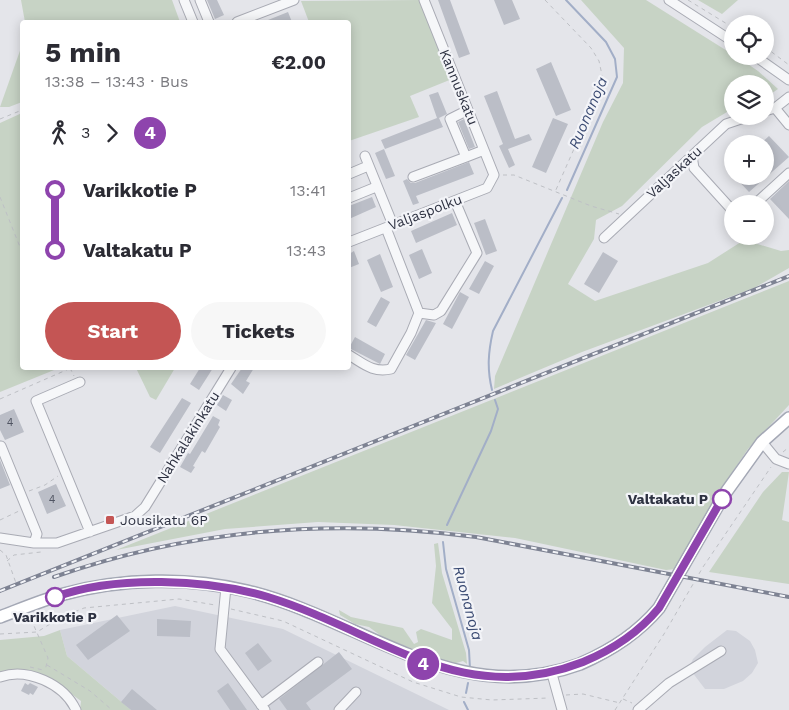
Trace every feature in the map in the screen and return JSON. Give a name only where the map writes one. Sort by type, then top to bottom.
[{"type":"main road","points":[[0,617],[61,594],[101,586],[178,582],[226,587],[291,606],[409,658],[450,673],[471,678],[500,680],[552,674],[596,656],[619,643],[648,621],[659,608],[724,495],[762,442],[789,418]]},
{"type":"street","points":[[184,0],[192,20]]},
{"type":"street","points":[[200,0],[208,20]]},
{"type":"street","points":[[242,20],[294,0]]},
{"type":"street","name":"Kannuskatu","points":[[424,0],[494,175]]},
{"type":"street","points":[[669,0],[724,36]]},
{"type":"street","points":[[768,65],[789,80]]},
{"type":"street","points":[[789,97],[775,108],[789,125]]},
{"type":"street","points":[[466,157],[450,119],[468,110]]},
{"type":"street","name":"Valjaskatu","points":[[604,238],[725,125]]},
{"type":"street","points":[[413,177],[484,150]]},
{"type":"street","points":[[351,356],[380,372],[391,369],[411,333],[419,313],[365,156]]},
{"type":"street","points":[[692,156],[694,168],[724,201]]},
{"type":"street","points":[[351,173],[368,166]]},
{"type":"street","points":[[765,195],[789,173]]},
{"type":"street","name":"Valjaspolku","points":[[351,241],[487,188],[494,175]]},
{"type":"street","points":[[351,197],[376,187]]},
{"type":"street","points":[[419,313],[434,315],[442,311],[477,253],[455,201]]},
{"type":"street","name":"Nahkalakinkatu","points":[[90,532],[136,516],[145,507],[230,370]]},
{"type":"street","points":[[0,538],[34,543],[57,543],[90,532],[36,401],[80,382]]},
{"type":"street","points":[[762,442],[776,459],[789,464]]},
{"type":"street","points":[[1,446],[37,534],[34,543]]},
{"type":"street","points":[[226,587],[220,649],[263,708],[318,662]]},
{"type":"street","points":[[638,710],[669,682],[721,652]]},
{"type":"street","points":[[0,677],[17,673],[40,678],[71,699],[76,710]]},
{"type":"street","points":[[552,674],[562,710]]},
{"type":"street","points":[[339,710],[356,692]]},
{"type":"path","points":[[544,0],[591,48],[599,61],[602,75],[596,99],[555,192]]},
{"type":"path","points":[[688,0],[724,22]]},
{"type":"path","points":[[774,54],[789,65]]},
{"type":"path","points":[[0,119],[20,111]]},
{"type":"path","points":[[494,175],[514,175],[591,206],[627,216]]},
{"type":"path","points":[[0,197],[20,247]]},
{"type":"path","points":[[0,399],[66,370]]},
{"type":"path","points":[[615,710],[664,634],[702,567],[776,459],[789,447]]},
{"type":"path","points":[[21,494],[46,485],[65,472]]},
{"type":"path","points":[[0,520],[11,516],[25,505]]},
{"type":"path","points":[[0,550],[6,555],[16,583]]},
{"type":"path","points":[[0,634],[37,632],[60,618],[84,608],[179,599],[283,621],[412,682],[461,697],[492,700],[544,699],[583,694],[620,703]]},
{"type":"path","points":[[31,619],[48,658],[44,671],[49,673]]},
{"type":"path","points":[[46,665],[90,692],[112,710]]},
{"type":"shaded area","points":[[175,606],[283,629],[449,710],[131,710],[67,656],[60,630]]},
{"type":"shaded area","points":[[727,630],[736,631],[750,641],[755,650],[758,663],[752,673],[743,681],[724,689],[705,689],[689,668],[693,659],[705,647]]},
{"type":"green space","points":[[21,0],[172,0],[179,20],[25,20]]},
{"type":"green space","points":[[420,0],[452,79],[410,96],[419,117],[351,140],[351,20],[308,20],[301,1]]},
{"type":"green space","points":[[581,0],[646,0],[724,49],[724,65],[749,65],[762,75],[724,75],[724,114],[702,127],[622,206],[596,220],[594,239],[568,284],[595,301],[708,263],[736,245],[761,245],[781,251],[789,250],[789,268],[754,288],[582,352],[494,389],[495,376],[603,122],[623,83],[624,48]]},
{"type":"green space","points":[[698,0],[738,0],[722,14]]},
{"type":"green space","points":[[20,51],[20,103],[9,107],[0,107]]},
{"type":"green space","points":[[20,114],[20,370],[54,370],[0,392],[0,123]]},
{"type":"green space","points":[[789,281],[789,405],[748,449],[717,495],[676,569],[666,570],[515,538],[394,525],[318,522],[225,529],[116,550]]},
{"type":"green space","points":[[137,370],[174,370],[156,400],[150,397]]},
{"type":"green space","points":[[782,472],[789,472],[782,520],[789,522],[789,584],[709,572],[763,492]]},
{"type":"green space","points":[[438,543],[442,573],[466,653],[467,664],[463,661],[453,664],[384,638],[369,627],[355,624],[340,615],[339,610],[351,617],[403,628],[414,644],[418,642],[416,632],[421,629],[452,640],[452,629],[432,603],[436,566],[434,544]]},
{"type":"green space","points":[[60,630],[67,656],[131,710],[80,710],[81,701],[54,683],[20,670],[0,672],[0,640],[44,636]]},
{"type":"building","points":[[207,0],[217,0],[224,15],[215,19]]},
{"type":"building","points":[[438,0],[450,0],[470,54],[459,58]]},
{"type":"building","points":[[494,0],[512,0],[520,19],[504,25]]},
{"type":"building","points":[[288,12],[291,20],[268,20]]},
{"type":"building","points":[[551,62],[571,110],[556,116],[536,69]]},
{"type":"building","points":[[497,91],[515,139],[529,134],[532,140],[508,149],[515,165],[509,168],[499,146],[503,144],[484,96]]},
{"type":"building","points":[[438,92],[447,114],[439,118],[443,127],[385,149],[381,140],[437,118],[429,95]]},
{"type":"building","points":[[553,118],[568,124],[546,173],[532,167]]},
{"type":"building","points":[[464,119],[475,147],[469,149],[458,122]]},
{"type":"building","points":[[774,141],[789,157],[774,170]]},
{"type":"building","points":[[384,149],[395,176],[386,179],[375,153]]},
{"type":"building","points":[[469,162],[474,174],[416,196],[419,203],[413,205],[403,181],[407,179],[411,183],[415,183]]},
{"type":"building","points":[[789,181],[789,219],[774,203],[774,195]]},
{"type":"building","points":[[742,185],[757,185],[749,192]]},
{"type":"building","points":[[372,197],[376,207],[351,218],[351,205]]},
{"type":"building","points":[[452,213],[457,225],[416,243],[411,231]]},
{"type":"building","points":[[485,219],[497,251],[486,255],[474,223]]},
{"type":"building","points":[[422,249],[432,273],[419,279],[409,255]]},
{"type":"building","points":[[354,251],[359,264],[351,267],[351,253]]},
{"type":"building","points":[[603,252],[618,261],[599,293],[584,284]]},
{"type":"building","points":[[380,254],[393,287],[381,292],[367,260]]},
{"type":"building","points":[[485,261],[494,266],[479,294],[469,289]]},
{"type":"building","points":[[460,292],[469,297],[452,329],[443,324]]},
{"type":"building","points":[[381,297],[390,302],[376,327],[367,322]]},
{"type":"building","points":[[426,320],[436,323],[415,360],[406,355]]},
{"type":"building","points":[[355,337],[385,354],[380,364],[351,349]]},
{"type":"building","points":[[199,370],[212,370],[199,390],[190,384]]},
{"type":"building","points":[[241,370],[253,370],[246,381],[250,383],[243,394],[231,384]]},
{"type":"building","points":[[223,395],[232,400],[226,411],[217,405]]},
{"type":"building","points":[[182,398],[191,403],[160,453],[150,447]]},
{"type":"building","points":[[14,409],[24,432],[5,440],[0,430],[0,415]]},
{"type":"building","points":[[213,416],[220,420],[218,425],[220,427],[205,453],[202,451],[191,473],[180,467]]},
{"type":"building","points":[[0,460],[10,485],[0,489]]},
{"type":"building","points":[[56,484],[66,506],[47,514],[38,492]]},
{"type":"building","points":[[117,615],[130,631],[88,660],[76,645]]},
{"type":"building","points":[[157,619],[191,621],[190,637],[157,636]]},
{"type":"building","points":[[258,643],[272,661],[258,671],[245,653]]},
{"type":"building","points":[[339,652],[352,669],[306,703],[311,710],[287,710],[279,699]]},
{"type":"building","points":[[25,683],[38,687],[33,695],[21,691]]},
{"type":"building","points":[[228,683],[247,710],[230,710],[217,691]]},
{"type":"building","points":[[132,689],[157,710],[131,710],[121,702]]},
{"type":"waterway","name":"Ruonanoja","points":[[566,0],[606,42],[615,59],[617,77],[567,190]]},
{"type":"waterway","name":"Ruonanoja","points":[[492,390],[489,361],[493,331],[562,198]]},
{"type":"waterway","name":"Ruonanoja","points":[[447,525],[491,431],[498,409],[495,400]]},
{"type":"waterway","name":"Ruonanoja","points":[[443,542],[446,569],[469,650],[470,669]]},
{"type":"waterway","name":"Ruonanoja","points":[[466,693],[468,683]]},
{"type":"waterway","name":"Ruonanoja","points":[[464,702],[468,710]]},
{"type":"railway","points":[[0,591],[789,276]]},
{"type":"railway","points":[[54,577],[105,561],[209,538],[262,532],[368,528],[476,537],[789,597]]},
{"type":"bus line","name":"4","points":[[55,597],[61,594],[101,586],[158,582],[226,587],[270,598],[291,606],[409,658],[450,673],[471,678],[500,680],[536,677],[552,674],[596,656],[619,643],[648,621],[659,608],[722,499]]},
{"type":"place","name":"Valtakatu P","points":[[722,499]]},
{"type":"place","name":"Jousikatu 6P","points":[[110,520]]},
{"type":"place","name":"Varikkotie P","points":[[55,597]]}]
